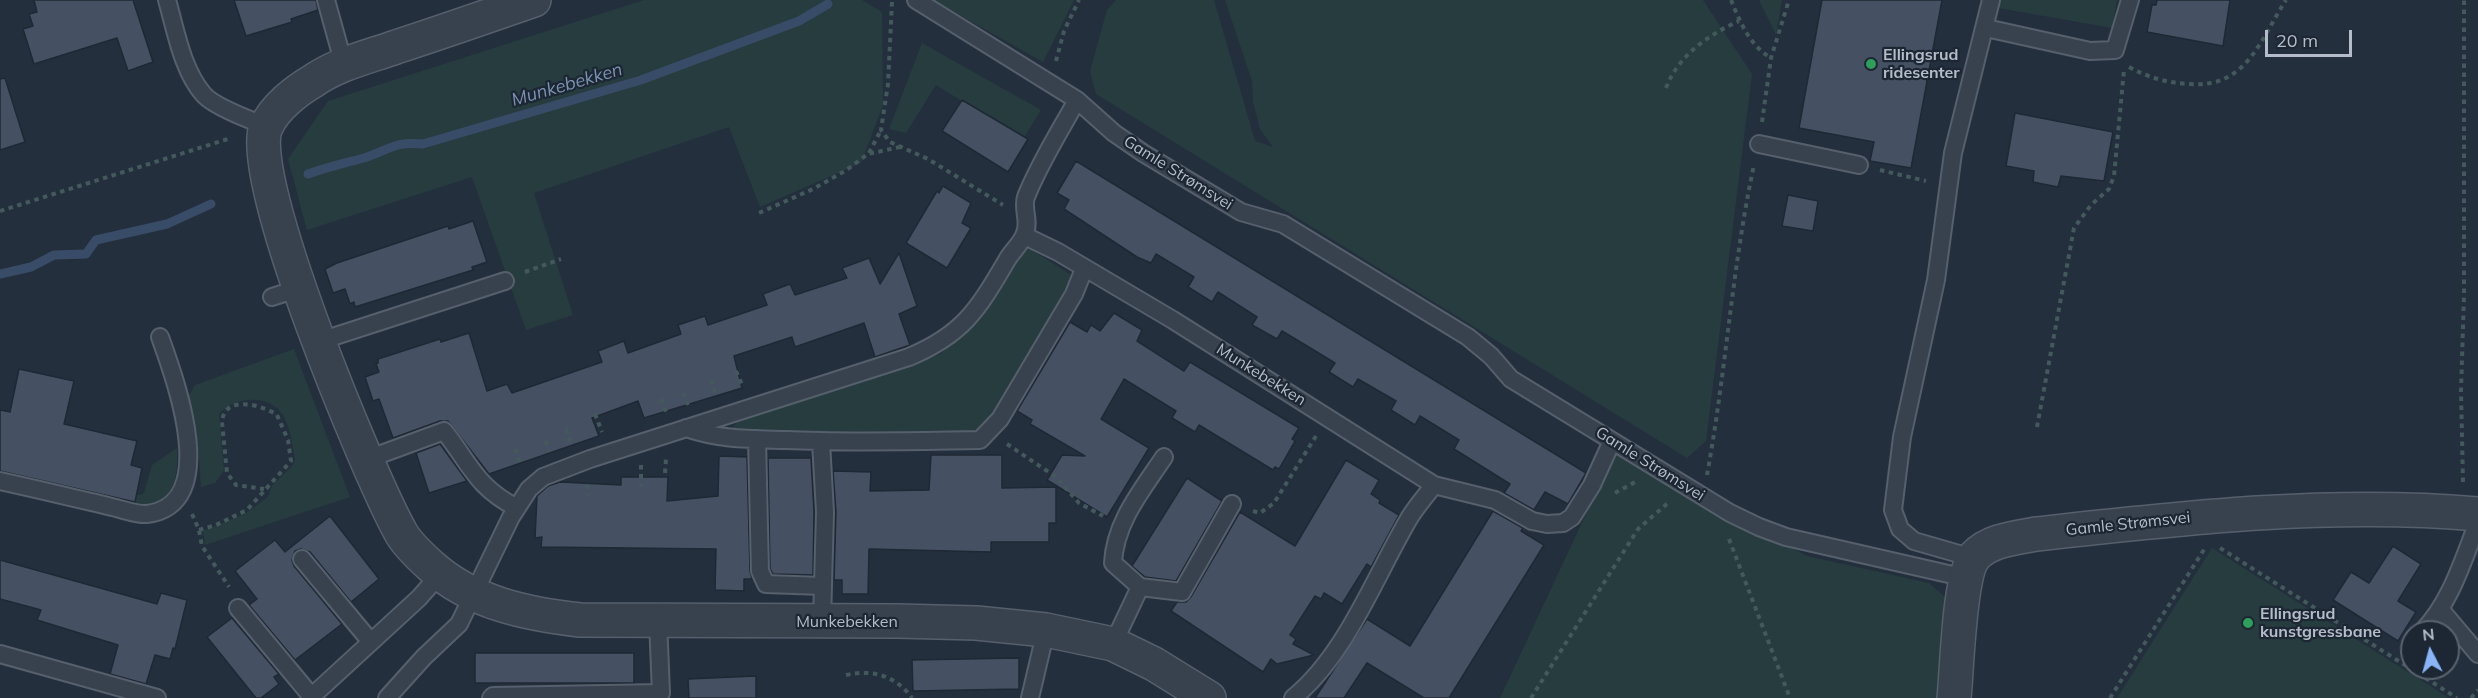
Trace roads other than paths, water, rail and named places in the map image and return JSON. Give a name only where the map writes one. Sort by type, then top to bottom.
[{"type":"street","points":[[266,126],[281,106],[313,80],[344,65],[534,0]]},
{"type":"street","name":"Munkebekken","points":[[266,126],[262,145],[263,161],[286,292],[320,341],[365,460],[401,534],[432,567],[441,573],[474,593],[527,614],[579,620],[976,623],[1046,630],[1113,644],[1154,664],[1209,698]]},
{"type":"street","name":"Gamle Strømsvei","points":[[1970,568],[1984,549],[2006,540],[2036,534],[2231,514],[2415,508],[2474,516]]},
{"type":"street","points":[[1954,698],[1970,568]]},
{"type":"lane","points":[[167,0],[182,52],[192,77],[205,96],[266,126]]},
{"type":"lane","points":[[326,0],[344,65]]},
{"type":"lane","name":"Gamle Strømsvei","points":[[916,0],[1050,81],[1077,100],[1114,133],[1143,153],[1240,212],[1283,224],[1468,337],[1491,356],[1511,379],[1730,513],[1786,537],[1970,568]]},
{"type":"lane","points":[[1970,568],[1914,541],[1900,529],[1893,510],[1902,437],[1936,280],[1953,153],[1986,28],[1991,0]]},
{"type":"lane","points":[[1986,28],[2091,51],[2115,50],[2130,0]]},
{"type":"lane","points":[[387,698],[424,657],[459,624],[517,508],[529,489],[543,477],[590,459],[934,347],[955,333],[969,318],[1026,228],[1025,200],[1077,100]]},
{"type":"lane","points":[[1759,144],[1859,165]]},
{"type":"lane","name":"Munkebekken","points":[[1026,228],[1084,269],[1173,320],[1434,485],[1495,500],[1532,521],[1547,524],[1563,523],[1572,517],[1583,503],[1612,441]]},
{"type":"lane","points":[[686,428],[713,438],[822,442],[980,440],[1000,419],[1036,353],[1074,294],[1084,269]]},
{"type":"lane","points":[[320,341],[505,281]]},
{"type":"lane","points":[[0,481],[146,514],[174,503],[182,492],[188,474],[188,446],[178,390],[160,337]]},
{"type":"lane","points":[[365,460],[444,431],[461,453],[468,468],[486,489],[517,508]]},
{"type":"lane","points":[[757,439],[760,571],[766,584],[823,586]]},
{"type":"lane","points":[[822,442],[825,512],[822,622]]},
{"type":"lane","points":[[1164,457],[1120,525],[1114,543],[1113,563],[1140,587],[1182,592],[1232,504]]},
{"type":"lane","points":[[1293,698],[1308,686],[1334,651],[1373,586],[1408,520],[1434,485]]},
{"type":"lane","points":[[2431,620],[2454,584],[2474,516]]},
{"type":"lane","points":[[302,559],[371,642]]},
{"type":"lane","points":[[238,608],[311,697],[419,598],[441,573]]},
{"type":"lane","points":[[1113,644],[1140,587]]},
{"type":"lane","points":[[2440,609],[2478,654]]},
{"type":"lane","points":[[491,698],[493,696],[661,696],[658,621]]},
{"type":"lane","points":[[1030,698],[1046,630]]},
{"type":"lane","points":[[0,654],[157,698]]},
{"type":"waterway","name":"Munkebekken","points":[[308,174],[364,158],[398,145],[423,144],[641,80],[799,21],[828,4]]},
{"type":"waterway","name":"Munkebekken","points":[[0,274],[31,267],[54,255],[86,254],[96,240],[167,224],[211,204]]},
{"type":"place","name":"Ellingsrud ridesenter","points":[[1871,64]]},
{"type":"place","name":"Ellingsrud kunstgressbane","points":[[2248,623]]}]
